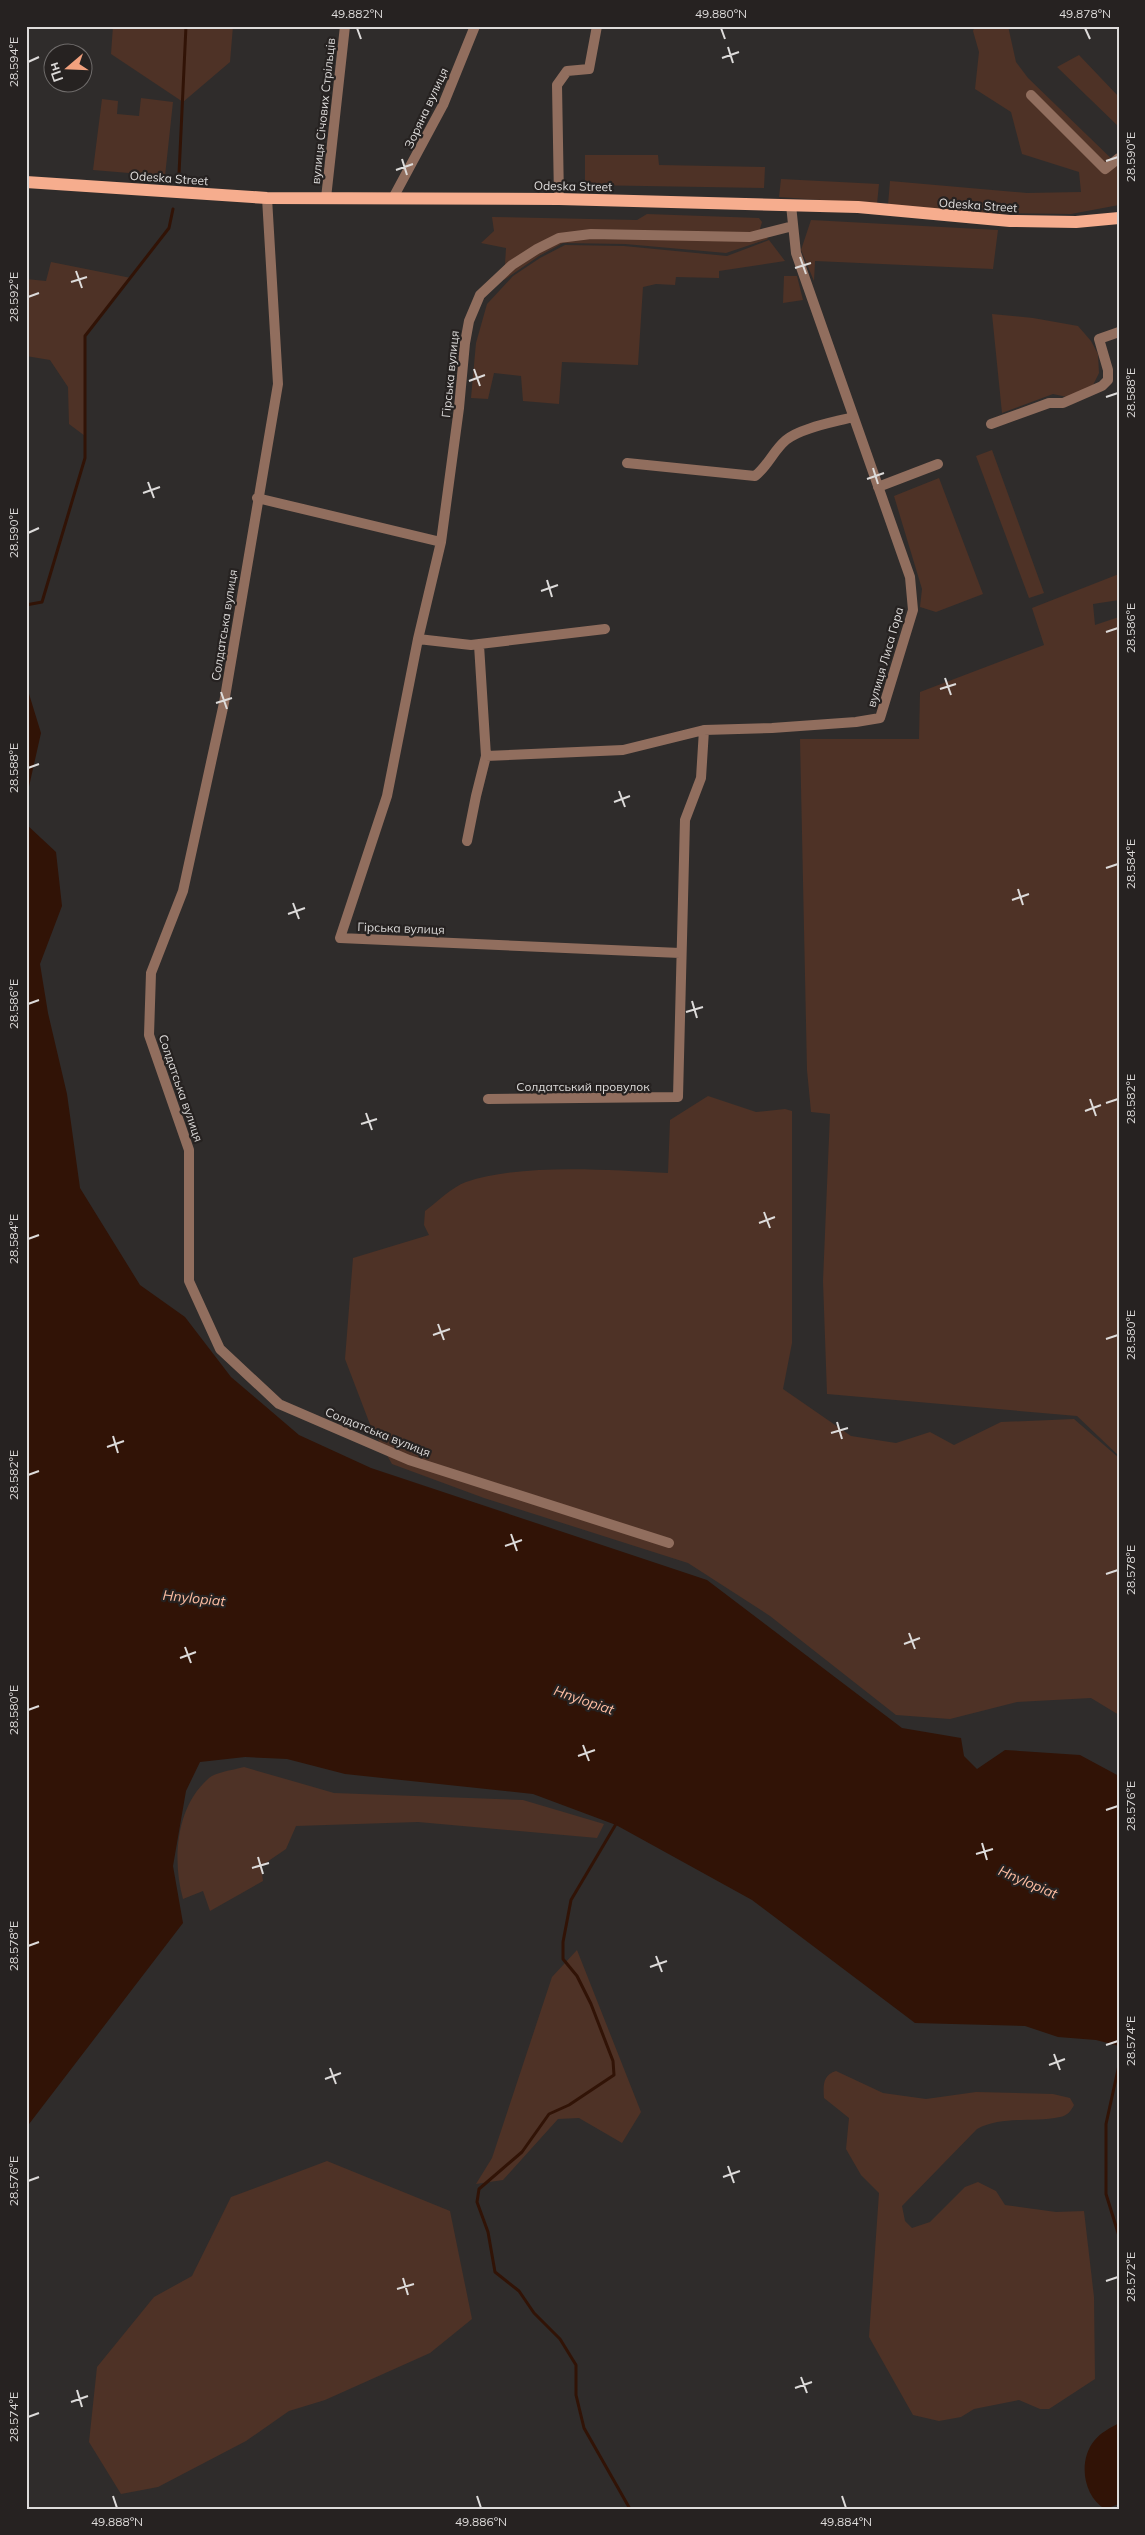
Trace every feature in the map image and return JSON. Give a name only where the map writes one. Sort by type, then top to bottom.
[{"type":"main road","name":"Odeska Street","points":[[26,182],[267,198],[559,199],[858,208],[1019,221],[1076,222],[1119,218]]},
{"type":"street","name":"вулиця Січових Стрільців","points":[[326,198],[345,26]]},
{"type":"street","name":"Зоряна вулиця","points":[[393,198],[444,105],[475,26]]},
{"type":"street","points":[[559,199],[557,85],[567,70],[589,69],[597,26]]},
{"type":"street","points":[[1031,95],[1105,169],[1119,158]]},
{"type":"street","name":"Солдатська вулиця","points":[[267,198],[278,384],[257,498],[224,703],[183,892],[151,973],[149,1034],[189,1150],[189,1281],[220,1349],[279,1404],[409,1460],[669,1543]]},
{"type":"street","name":"вулиця Лиса Гора","points":[[704,730],[788,727],[880,718],[913,610],[913,593],[910,577],[796,252],[791,205]]},
{"type":"street","name":"Гірська вулиця","points":[[680,953],[340,938],[387,796],[418,639],[441,542],[469,321],[480,295],[512,265],[537,248],[560,238],[591,234],[750,237],[793,226]]},
{"type":"street","points":[[991,424],[1048,403],[1063,403],[1102,386],[1108,380],[1108,370],[1099,339],[1119,332]]},
{"type":"street","points":[[627,463],[755,476],[764,469],[778,449],[791,437],[853,417]]},
{"type":"street","points":[[878,487],[938,464]]},
{"type":"street","points":[[257,498],[441,542]]},
{"type":"street","points":[[418,639],[479,644],[605,629]]},
{"type":"street","points":[[467,841],[486,756],[479,644]]},
{"type":"street","points":[[486,756],[623,750],[704,730],[701,778],[685,820],[680,953]]},
{"type":"street","name":"Солдатський провулок","points":[[488,1098],[678,1097],[680,953]]},
{"type":"shaded area","points":[[113,26],[233,26],[230,62],[183,102],[111,54]]},
{"type":"shaded area","points":[[975,26],[1008,26],[1016,62],[1028,78],[1119,166],[1119,205],[1071,214],[991,213],[888,205],[890,181],[1027,193],[1081,192],[1079,172],[1022,154],[1011,112],[975,89],[979,52],[973,31]]},
{"type":"shaded area","points":[[1079,55],[1119,97],[1119,127],[1057,67]]},
{"type":"shaded area","points":[[141,98],[173,102],[165,176],[93,170],[102,99],[118,101],[117,114],[139,116]]},
{"type":"shaded area","points":[[585,155],[658,155],[659,165],[765,167],[764,188],[585,185]]},
{"type":"shaded area","points":[[781,179],[879,184],[877,204],[779,197]]},
{"type":"shaded area","points":[[647,214],[759,218],[762,222],[760,229],[768,239],[726,253],[625,244],[563,243],[539,256],[504,280],[506,248],[481,243],[494,231],[492,217],[637,220]]},
{"type":"shaded area","points":[[811,220],[998,230],[993,269],[815,261],[814,281],[801,250]]},
{"type":"shaded area","points":[[769,240],[785,261],[719,271],[719,278],[676,277],[675,285],[656,284],[643,287],[638,365],[562,362],[559,404],[523,401],[521,376],[494,373],[488,399],[471,398],[476,343],[487,304],[513,276],[540,258],[565,245],[624,246],[727,256]]},
{"type":"shaded area","points":[[51,262],[131,278],[85,336],[85,436],[69,424],[68,387],[50,360],[26,356],[26,279],[46,281]]},
{"type":"shaded area","points":[[784,276],[797,276],[803,300],[783,303]]},
{"type":"shaded area","points":[[992,314],[1033,318],[1078,326],[1091,341],[1098,354],[1099,373],[1093,385],[1067,397],[1053,394],[1002,413]]},
{"type":"shaded area","points":[[992,450],[1044,593],[1029,598],[976,456]]},
{"type":"shaded area","points":[[939,478],[983,594],[936,612],[920,607],[922,589],[894,496]]},
{"type":"shaded area","points":[[1119,574],[1119,600],[1093,604],[1095,625],[1119,617],[1119,1456],[1077,1416],[827,1394],[823,1281],[830,1114],[811,1112],[807,1070],[800,739],[919,739],[920,692],[1044,645],[1032,608]]},
{"type":"shaded area","points":[[708,1096],[756,1112],[785,1109],[792,1111],[792,1343],[783,1389],[851,1436],[896,1443],[930,1432],[954,1445],[1001,1422],[1074,1419],[1119,1458],[1119,1715],[1091,1698],[1017,1702],[950,1719],[896,1715],[770,1616],[688,1563],[484,1498],[392,1464],[371,1427],[345,1359],[353,1258],[429,1235],[424,1225],[425,1211],[450,1191],[466,1182],[513,1172],[539,1170],[566,1169],[668,1173],[670,1120]]},
{"type":"shaded area","points":[[244,1767],[334,1793],[523,1800],[604,1824],[597,1838],[418,1822],[296,1826],[286,1849],[261,1866],[263,1881],[210,1911],[203,1891],[183,1899],[178,1868],[179,1835],[189,1804],[208,1779],[220,1773]]},
{"type":"shaded area","points":[[577,1950],[641,2112],[622,2143],[579,2118],[558,2119],[503,2180],[476,2184],[492,2158],[552,1977]]},
{"type":"shaded area","points":[[836,2071],[883,2093],[926,2099],[976,2092],[1053,2094],[1070,2098],[1074,2105],[1068,2113],[1062,2116],[1049,2119],[997,2122],[977,2129],[902,2206],[905,2221],[912,2228],[930,2222],[965,2187],[978,2182],[996,2191],[1005,2205],[1056,2212],[1084,2211],[1094,2297],[1095,2379],[1049,2409],[1040,2409],[1019,2400],[974,2409],[961,2417],[939,2421],[913,2415],[869,2337],[879,2193],[861,2175],[846,2149],[849,2118],[824,2098],[826,2078]]},
{"type":"shaded area","points":[[327,2161],[450,2211],[472,2319],[430,2353],[325,2400],[289,2411],[246,2441],[158,2487],[121,2494],[89,2442],[97,2367],[154,2297],[192,2276],[231,2197]]},
{"type":"water","points":[[26,684],[41,733],[26,800]]},
{"type":"water","name":"Hnylopiat","points":[[26,824],[56,852],[62,906],[40,964],[48,1013],[67,1094],[80,1188],[140,1285],[185,1317],[231,1377],[299,1435],[371,1468],[707,1580],[902,1728],[961,1738],[964,1756],[977,1769],[1005,1750],[1080,1755],[1119,1776],[1119,2046],[1096,2040],[1058,2037],[1025,2026],[915,2023],[752,1900],[616,1825],[533,1794],[345,1774],[287,1759],[245,1757],[200,1762],[186,1791],[173,1866],[183,1923],[26,2128]]},
{"type":"water","points":[[1119,2423],[1119,2504],[1105,2509],[1092,2496],[1088,2487],[1085,2478],[1086,2458],[1096,2438]]},
{"type":"waterway","points":[[179,174],[186,26]]},
{"type":"waterway","points":[[26,605],[42,602],[85,458],[85,336],[169,228],[173,209]]},
{"type":"waterway","points":[[616,1824],[571,1900],[563,1942],[563,1959],[577,1976],[591,2004],[613,2061],[614,2075],[569,2105],[549,2114],[522,2152],[479,2189],[477,2202],[488,2232],[495,2272],[519,2291],[534,2313],[560,2339],[576,2365],[576,2395],[584,2428],[630,2509]]},
{"type":"waterway","points":[[1119,2065],[1106,2124],[1106,2194],[1119,2236]]}]
